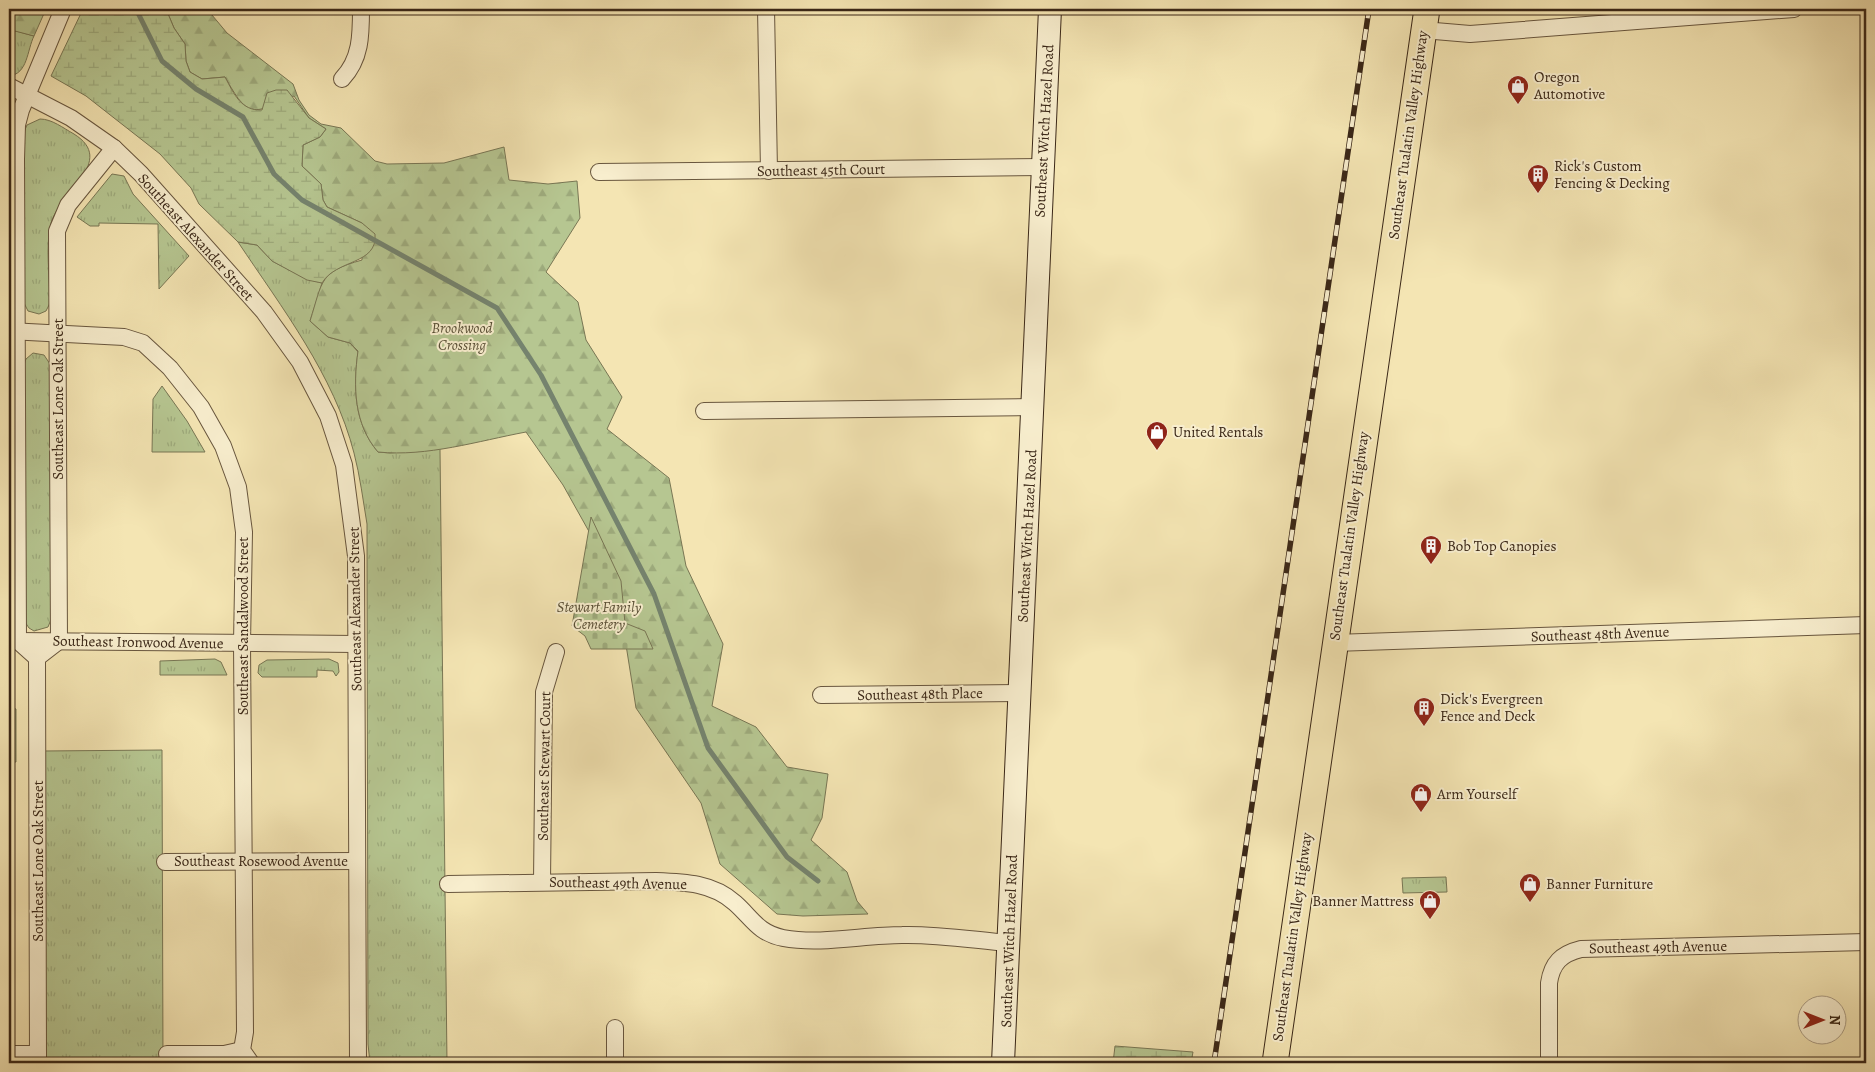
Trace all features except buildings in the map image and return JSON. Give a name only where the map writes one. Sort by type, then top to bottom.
[{"type":"main road","name":"Southeast Witch Hazel Road","points":[[1004,1063],[1050,9]]},
{"type":"main road","name":"Southeast Tualatin Valley Highway","points":[[1275,1063],[1425,19]]},
{"type":"main road","points":[[1259,1063],[1278,1035]]},
{"type":"street","points":[[59,641],[37,658],[13,641],[13,332],[17,124],[26,95],[62,9]]},
{"type":"street","points":[[342,79],[350,71],[357,56],[361,36],[361,9]]},
{"type":"street","points":[[766,9],[769,171]]},
{"type":"street","points":[[1425,19],[1470,34],[1794,9]]},
{"type":"street","name":"Southeast Alexander Street","points":[[9,86],[71,118],[114,148],[141,174],[264,312],[300,362],[328,416],[344,465],[353,524],[356,644],[358,1063]]},
{"type":"street","name":"Southeast Lone Oak Street","points":[[59,641],[58,232],[68,205],[114,148]]},
{"type":"street","name":"Southeast 45th Court","points":[[599,172],[1042,166]]},
{"type":"street","name":"Southeast Sandalwood Street","points":[[13,332],[124,337],[143,344],[170,368],[201,407],[223,446],[238,487],[244,532],[242,861],[247,1056]]},
{"type":"street","points":[[704,411],[1034,407]]},
{"type":"street","name":"Southeast 48th Avenue","points":[[1334,643],[1866,625]]},
{"type":"street","name":"Southeast Ironwood Avenue","points":[[13,641],[356,644]]},
{"type":"street","name":"Southeast Stewart Court","points":[[542,882],[544,692],[556,652]]},
{"type":"street","name":"Southeast Lone Oak Street","points":[[37,658],[38,1058]]},
{"type":"street","name":"Southeast 48th Place","points":[[822,695],[1019,693]]},
{"type":"street","name":"Southeast Rosewood Avenue","points":[[165,862],[357,861]]},
{"type":"street","name":"Southeast 49th Avenue","points":[[448,884],[656,880],[686,882],[712,887],[735,902],[757,928],[782,938],[814,939],[903,934],[1008,943]]},
{"type":"street","name":"Southeast 49th Avenue","points":[[1549,1063],[1551,971],[1558,959],[1569,952],[1581,949],[1866,942]]},
{"type":"street","points":[[615,1028],[615,1063]]},
{"type":"street","points":[[9,1054],[38,1058]]},
{"type":"street","points":[[167,1054],[247,1056]]},
{"type":"green space","points":[[11,9],[46,9],[34,36],[11,30]]},
{"type":"green space","points":[[83,9],[166,9],[174,28],[185,44],[186,61],[190,72],[202,79],[225,77],[239,100],[249,108],[262,110],[267,93],[276,90],[287,90],[309,118],[326,129],[320,137],[303,145],[302,166],[321,184],[323,200],[327,207],[362,223],[375,234],[374,244],[370,251],[363,257],[328,275],[322,283],[307,280],[272,261],[257,245],[238,242],[199,204],[191,188],[160,154],[86,96],[51,76]]},
{"type":"green space","name":"Brookwood Crossing","points":[[166,9],[207,9],[227,33],[293,84],[299,100],[309,115],[321,124],[341,128],[375,161],[387,164],[444,163],[504,147],[509,180],[548,184],[577,181],[580,218],[546,272],[578,302],[586,340],[622,397],[607,429],[669,478],[686,566],[723,644],[712,706],[756,727],[787,767],[828,774],[822,818],[811,840],[847,872],[857,901],[868,914],[803,916],[777,914],[720,864],[701,803],[636,708],[623,626],[596,544],[563,485],[526,432],[434,450],[396,453],[378,452],[364,429],[357,404],[356,365],[358,351],[350,343],[328,337],[310,321],[321,287],[330,274],[348,264],[362,260],[362,223],[327,207],[323,200],[321,184],[302,166],[303,145],[320,137],[326,129],[309,118],[294,96],[269,107],[253,109],[246,107],[240,101],[225,77],[202,79],[190,72],[186,61],[185,44],[174,28]]},
{"type":"green space","points":[[9,29],[34,36],[26,61],[20,71],[9,76]]},
{"type":"green space","points":[[40,119],[53,122],[74,134],[86,144],[90,155],[88,166],[82,177],[56,211],[51,223],[48,252],[50,303],[46,311],[39,314],[28,311],[24,303],[24,132],[27,125]]},
{"type":"green space","points":[[112,174],[124,176],[133,194],[189,256],[159,289],[158,224],[99,223],[99,226],[90,226],[77,217]]},
{"type":"green space","points":[[238,242],[257,245],[272,261],[307,279],[322,283],[310,321],[328,337],[350,343],[358,352],[356,365],[357,405],[364,429],[378,452],[390,453],[440,449],[447,1063],[370,1063],[368,1044],[367,524],[363,497],[354,453],[334,396],[289,317]]},
{"type":"green space","points":[[33,353],[44,355],[50,364],[52,617],[48,627],[34,631],[25,622],[24,365],[26,359]]},
{"type":"green space","points":[[162,386],[187,421],[205,452],[152,452],[153,399]]},
{"type":"green space","name":"Stewart Family Cemetery","points":[[591,517],[621,581],[625,623],[645,631],[653,649],[591,649],[585,636],[572,626]]},
{"type":"green space","points":[[215,659],[221,662],[227,675],[160,675],[160,661]]},
{"type":"green space","points":[[329,659],[338,663],[339,672],[336,676],[333,671],[317,670],[317,677],[262,677],[258,673],[259,665],[267,660]]},
{"type":"green space","points":[[9,707],[16,709],[16,762],[9,762]]},
{"type":"green space","points":[[162,750],[163,1063],[44,1063],[42,751]]},
{"type":"green space","points":[[1446,877],[1447,892],[1403,893],[1402,878]]},
{"type":"green space","points":[[1115,1046],[1193,1052],[1191,1063],[1113,1063]]},
{"type":"waterway","points":[[136,9],[162,61],[196,89],[243,117],[274,174],[302,200],[497,308],[541,375],[654,594],[708,748],[787,857],[818,881]]},
{"type":"railway","points":[[1214,1063],[1369,9]]},
{"type":"place","name":"Oregon Automotive","points":[[1518,105]]},
{"type":"place","name":"Rick's Custom Fencing & Decking","points":[[1538,194]]},
{"type":"place","name":"United Rentals","points":[[1157,451]]},
{"type":"place","name":"Bob Top Canopies","points":[[1431,565]]},
{"type":"place","name":"Dick's Evergreen Fence and Deck","points":[[1424,727]]},
{"type":"place","name":"Arm Yourself","points":[[1421,813]]},
{"type":"place","name":"Banner Furniture","points":[[1530,903]]},
{"type":"place","name":"Banner Mattress","points":[[1430,920]]}]
